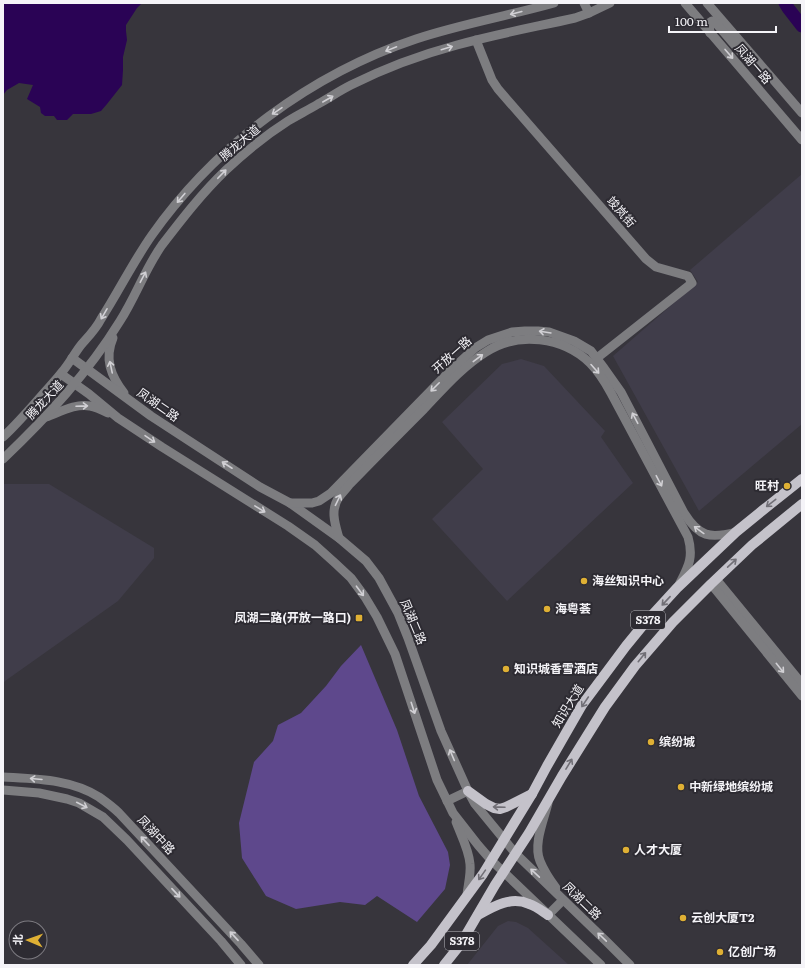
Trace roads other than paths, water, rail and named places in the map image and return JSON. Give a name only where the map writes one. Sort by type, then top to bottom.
[{"type":"main road","name":"知识大道","points":[[413,965],[431,945],[483,874],[532,794],[582,705],[626,646],[677,588],[736,532],[802,479]]},
{"type":"main road","name":"S378","points":[[444,965],[460,945],[495,885],[529,833],[605,707],[635,666],[673,622],[713,581],[752,545],[802,504]]},
{"type":"main road","points":[[468,791],[486,804],[500,809],[532,794]]},
{"type":"main road","points":[[478,914],[503,902],[520,901],[531,904],[548,915]]},
{"type":"street","name":"腾龙大道","points":[[3,437],[18,423],[61,374],[100,321],[139,255],[166,216],[202,174],[243,136],[266,118],[320,83],[343,70],[370,58],[414,40],[452,28],[554,3]]},
{"type":"street","points":[[584,3],[589,13]]},
{"type":"street","name":"腾龙大道","points":[[3,459],[30,434],[75,384],[103,348],[132,300],[153,259],[188,212],[226,170],[265,137],[289,120],[349,86],[392,67],[426,54],[476,40],[570,19],[589,13],[610,3]]},
{"type":"street","points":[[677,3],[695,15]]},
{"type":"street","name":"凤湖一路","points":[[685,3],[802,140]]},
{"type":"street","name":"凤湖一路","points":[[707,3],[802,113]]},
{"type":"street","points":[[711,3],[715,12]]},
{"type":"street","points":[[710,33],[709,23],[712,21],[715,22],[740,51],[766,71]]},
{"type":"street","name":"竣岚街","points":[[476,40],[492,80],[498,89],[646,259],[656,267],[688,276],[692,282],[597,358]]},
{"type":"street","points":[[117,292],[132,300]]},
{"type":"street","points":[[120,321],[111,344],[109,362],[115,381],[130,400]]},
{"type":"street","name":"开放一路","points":[[290,503],[312,503],[319,501],[331,493],[475,348],[488,340],[512,332],[524,330],[549,332],[574,341],[590,351],[597,358],[621,392],[690,522],[697,529],[710,536],[722,536],[736,532]]},
{"type":"street","name":"开放一路","points":[[339,538],[333,517],[338,498],[349,484],[463,369],[486,351],[507,342],[536,339],[558,344],[577,353],[600,374],[611,393],[688,537],[691,546],[691,554],[687,570],[677,588]]},
{"type":"street","name":"凤湖二路","points":[[72,358],[151,416],[254,483],[290,503],[339,538],[366,561],[379,578],[398,613],[441,731],[475,804],[516,854],[630,965]]},
{"type":"street","points":[[61,374],[89,394],[118,418],[162,448],[288,526],[336,562],[351,578],[378,617],[386,634],[400,669],[437,780],[453,813],[467,851],[470,866],[467,895]]},
{"type":"street","points":[[45,417],[82,405],[100,409],[118,418]]},
{"type":"street","points":[[18,423],[30,434]]},
{"type":"street","points":[[713,581],[802,684]]},
{"type":"street","points":[[713,581],[802,696]]},
{"type":"street","name":"凤湖中路","points":[[3,777],[69,784],[83,789],[109,804],[124,818],[237,939],[259,965]]},
{"type":"street","name":"凤湖中路","points":[[3,790],[39,793],[67,799],[79,803],[103,817],[127,840],[242,965]]},
{"type":"street","points":[[447,801],[468,791]]},
{"type":"street","points":[[548,915],[563,900],[545,871],[538,856],[538,844],[549,798]]},
{"type":"street","points":[[453,813],[492,860],[601,965]]},
{"type":"waterway","points":[[785,3],[802,26]]},
{"type":"place","name":"旺村","points":[[787,486]]},
{"type":"place","name":"海丝知识中心","points":[[584,581]]},
{"type":"place","name":"海粤荟","points":[[547,609]]},
{"type":"place","name":"凤湖二路(开放一路口)","points":[[359,618]]},
{"type":"place","name":"知识城香雪酒店","points":[[506,669]]},
{"type":"place","name":"缤纷城","points":[[651,742]]},
{"type":"place","name":"中新绿地缤纷城","points":[[681,787]]},
{"type":"place","name":"人才大厦","points":[[626,850]]},
{"type":"place","name":"云创大厦T2","points":[[683,918]]},
{"type":"place","name":"亿创广场","points":[[720,952]]}]
